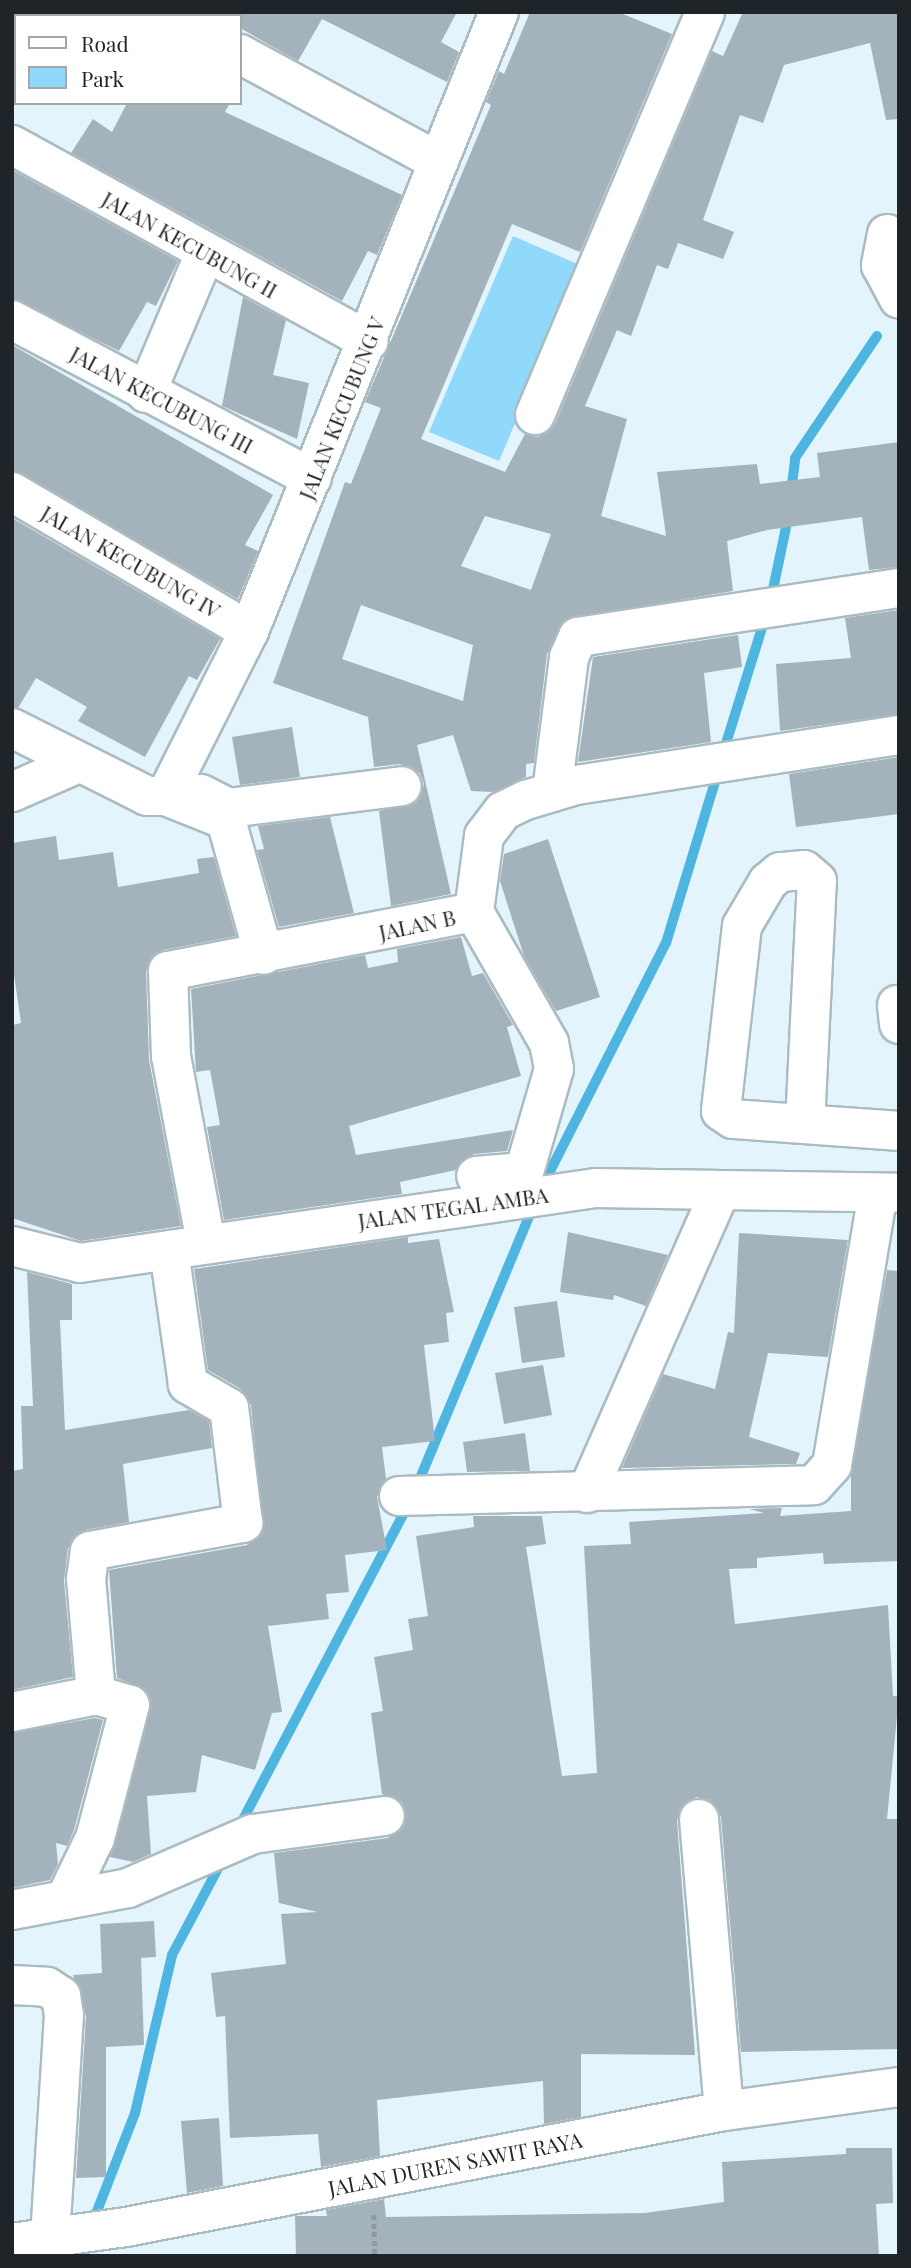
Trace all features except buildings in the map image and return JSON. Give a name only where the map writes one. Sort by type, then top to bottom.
[{"type":"street","name":"JALAN KECUBUNG V","points":[[172,789],[249,631],[369,341],[499,12]]},
{"type":"street","points":[[535,415],[705,12]]},
{"type":"street","points":[[242,55],[439,162]]},
{"type":"street","name":"JALAN KECUBUNG II","points":[[12,145],[369,341]]},
{"type":"street","points":[[887,234],[881,265],[894,293]]},
{"type":"street","points":[[146,393],[205,253]]},
{"type":"street","name":"JALAN KECUBUNG III","points":[[12,320],[146,393],[312,478]]},
{"type":"street","name":"JALAN KECUBUNG IV","points":[[12,492],[249,631]]},
{"type":"street","points":[[552,792],[569,657],[578,637],[899,588]]},
{"type":"street","points":[[12,728],[76,764],[147,796],[172,789],[229,808],[402,786]]},
{"type":"street","name":"JALAN B","points":[[206,1243],[170,1056],[165,976],[173,967],[264,955],[474,912],[490,824],[503,811],[552,792],[707,769],[771,755],[899,735]]},
{"type":"street","points":[[12,792],[76,764]]},
{"type":"street","points":[[172,789],[216,813],[231,826],[264,955]]},
{"type":"street","points":[[805,1124],[817,881],[804,870],[780,872],[768,882],[742,926],[719,1097],[721,1111],[733,1119],[805,1124],[899,1130]]},
{"type":"street","points":[[425,1210],[437,1182],[524,1172],[554,1069],[549,1044],[474,912]]},
{"type":"street","name":"JALAN TEGAL AMBA","points":[[12,1247],[80,1263],[508,1197],[596,1188],[888,1193]]},
{"type":"street","points":[[587,1493],[720,1191]]},
{"type":"street","points":[[399,1496],[814,1485],[832,1465],[888,1193]]},
{"type":"street","points":[[96,1695],[86,1579],[90,1550],[243,1522],[229,1408],[188,1384],[169,1250]]},
{"type":"street","points":[[12,1712],[96,1695],[124,1698],[129,1718],[95,1838],[65,1900]]},
{"type":"street","points":[[12,1910],[128,1888],[253,1835],[385,1816]]},
{"type":"street","points":[[699,1819],[724,2111]]},
{"type":"street","points":[[12,1985],[47,1987],[61,1996],[64,2015],[59,2235]]},
{"type":"street","name":"JALAN DUREN SAWIT RAYA","points":[[12,2243],[126,2227],[724,2111],[899,2087]]},
{"type":"street","points":[[12,2243],[14,2256]]},
{"type":"path","points":[[374,2229],[375,2256]]},
{"type":"green space","points":[[513,236],[582,266],[499,461],[429,432]]},
{"type":"waterway","points":[[791,493],[795,458],[877,336]]},
{"type":"waterway","points":[[771,599],[789,513]]},
{"type":"waterway","points":[[723,753],[766,615]]},
{"type":"waterway","points":[[542,1187],[666,943],[718,772]]},
{"type":"waterway","points":[[416,1488],[534,1205]]},
{"type":"waterway","points":[[238,1829],[410,1502]]},
{"type":"waterway","points":[[92,2224],[135,2113],[172,1955],[223,1859]]}]
